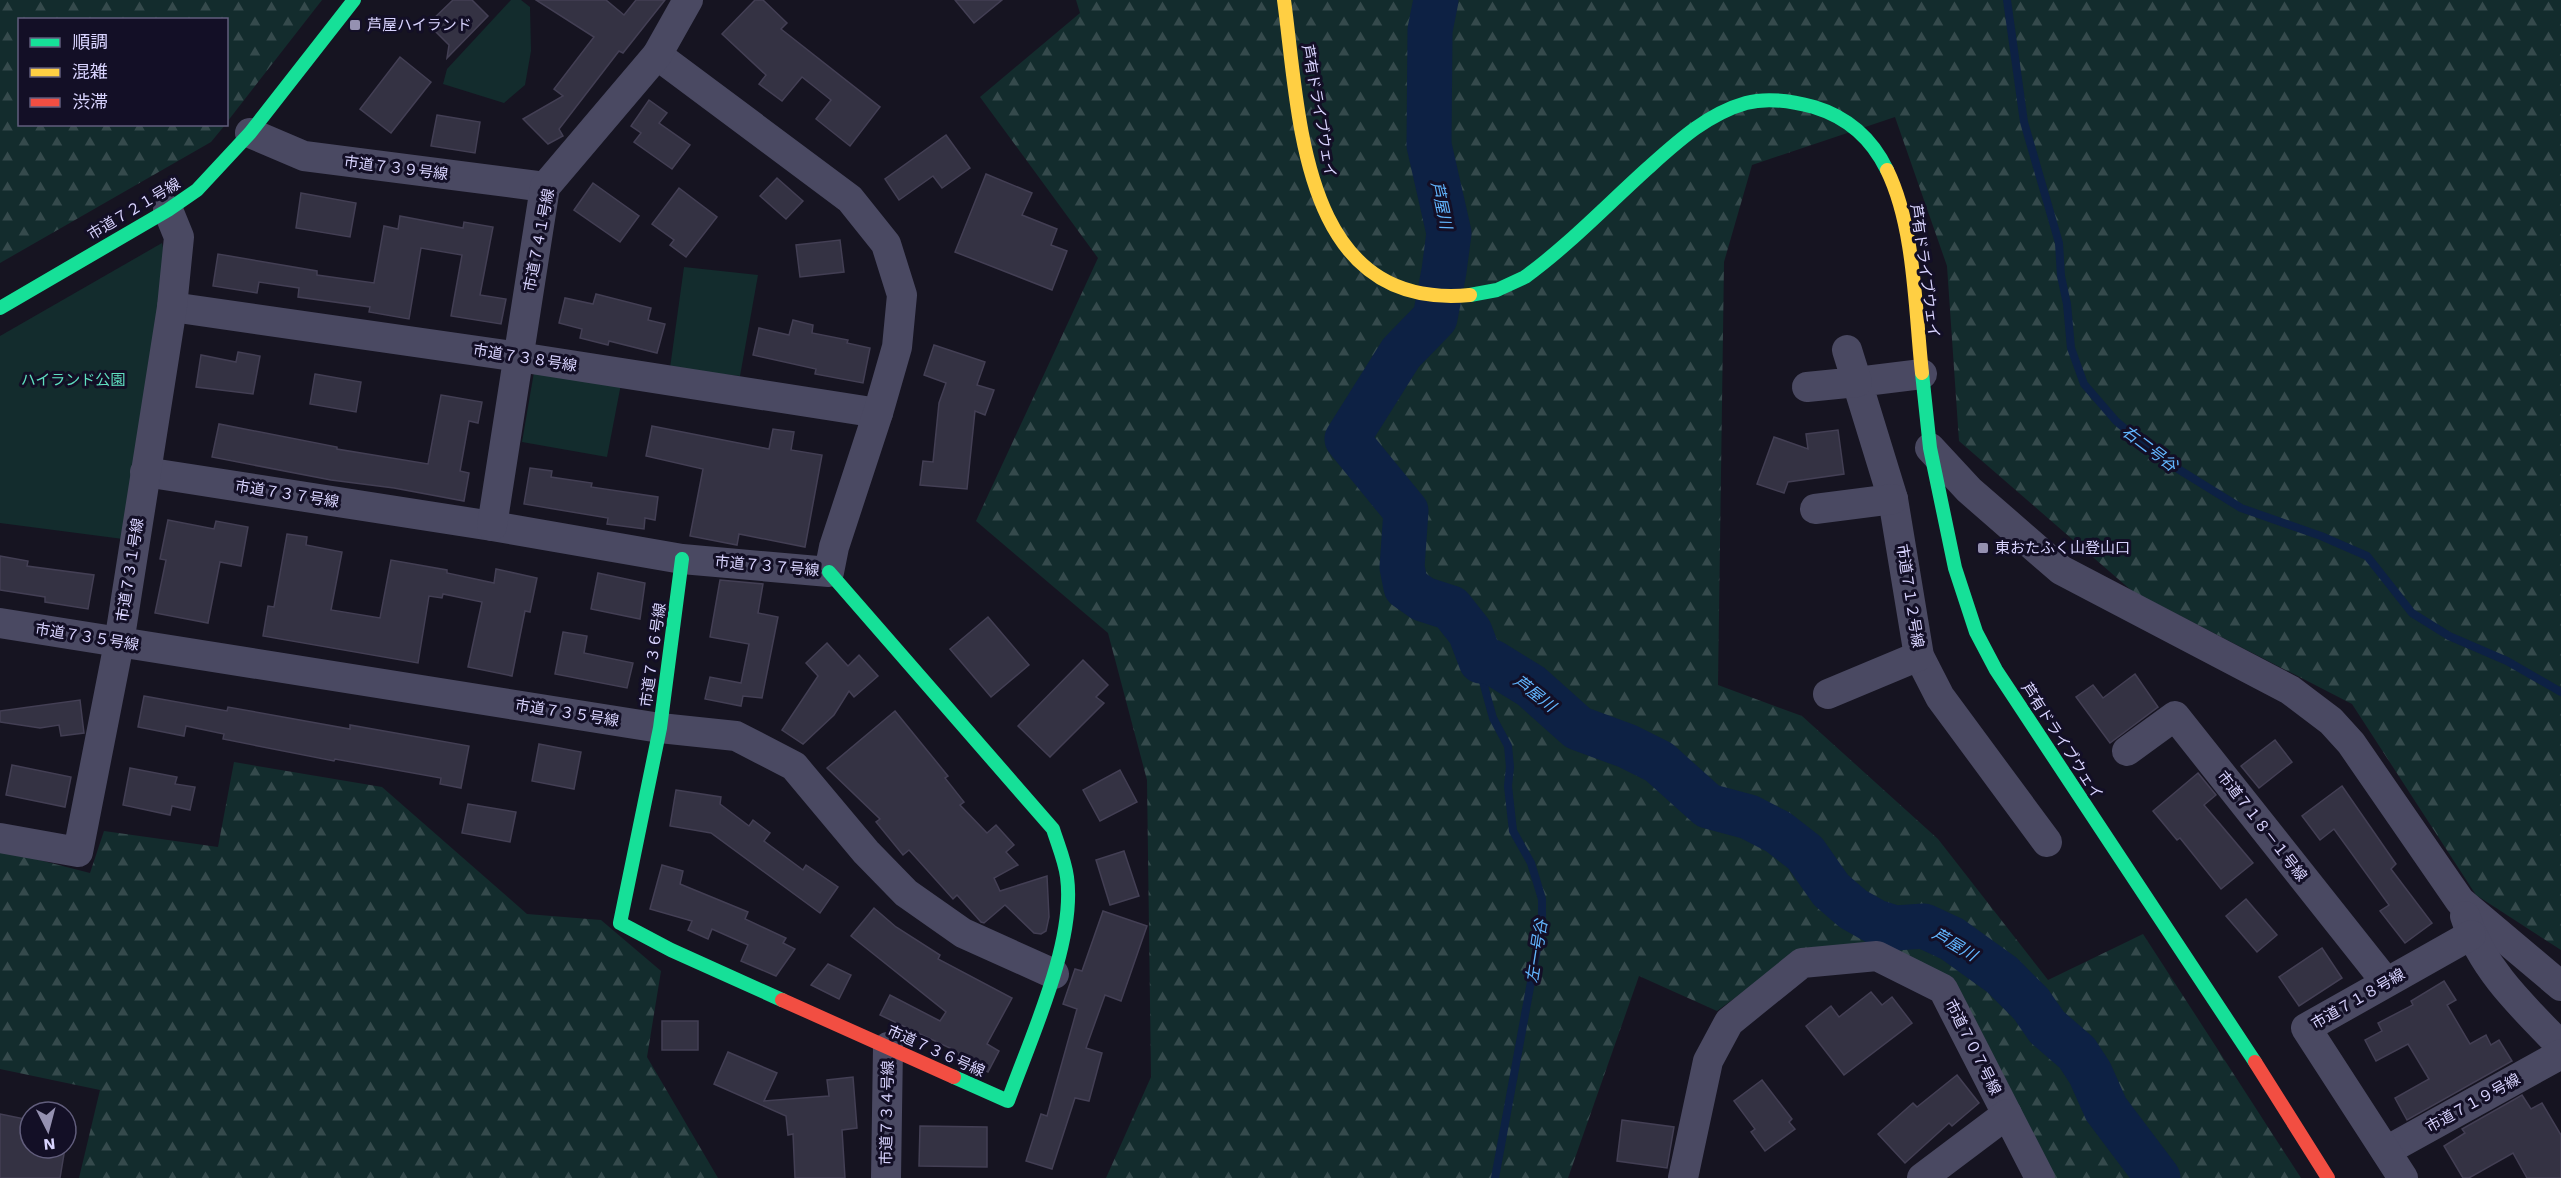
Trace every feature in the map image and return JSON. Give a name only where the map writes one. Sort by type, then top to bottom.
[{"type":"street","name":"市道７２１号線","points":[[0,308],[168,210],[197,190],[250,133],[354,0]]},
{"type":"street","name":"市道７４１号線","points":[[492,526],[545,187],[657,55],[688,0]]},
{"type":"street","name":"芦有ドライブウェイ","points":[[1284,0],[1308,169],[1318,199],[1342,244],[1366,268],[1388,282],[1405,289],[1431,295],[1457,297],[1510,285],[1535,268],[1678,141],[1719,112],[1767,100],[1800,101],[1851,124],[1882,158],[1892,175],[1907,234],[1930,448],[1955,568],[1976,632],[1996,670],[2106,839],[2214,998],[2328,1178]]},
{"type":"street","name":"市道７３７号線","points":[[145,472],[492,526],[682,559],[829,572],[834,547],[878,413],[897,346],[902,295],[886,244],[850,199],[657,55]]},
{"type":"street","name":"市道７３９号線","points":[[250,133],[304,156],[545,187]]},
{"type":"street","name":"市道７３１号線","points":[[0,838],[78,852],[119,643],[172,307],[179,237],[168,210]]},
{"type":"street","name":"市道７３８号線","points":[[172,307],[519,357],[878,413]]},
{"type":"street","name":"市道７１２号線","points":[[1847,350],[1893,499],[1919,656],[1940,697],[2047,842]]},
{"type":"street","points":[[1807,387],[1922,374]]},
{"type":"street","points":[[1930,448],[1969,490],[2061,570],[2290,690],[2331,721],[2351,743],[2460,901],[2561,986]]},
{"type":"street","points":[[1815,509],[1893,499]]},
{"type":"street","name":"市道７３６号線","points":[[682,559],[660,728],[620,923],[670,950],[1008,1101],[1054,974],[1068,919],[1067,877],[1053,829],[829,572]]},
{"type":"street","name":"市道７３５号線","points":[[0,623],[660,728],[736,736],[794,766],[866,852],[906,893],[963,933],[1054,974]]},
{"type":"street","points":[[1828,694],[1919,656]]},
{"type":"street","name":"市道７１８－１号線","points":[[2127,751],[2175,716],[2386,982]]},
{"type":"street","points":[[2460,901],[2471,934],[2502,985],[2561,1046]]},
{"type":"street","name":"市道７１８号線","points":[[2403,1178],[2306,1028],[2471,934]]},
{"type":"street","name":"市道７０７号線","points":[[1683,1178],[1708,1061],[1729,1022],[1802,963],[1877,956],[1943,989],[2040,1178]]},
{"type":"street","name":"市道７３４号線","points":[[886,1178],[888,1047]]},
{"type":"street","name":"市道７１９号線","points":[[2385,1151],[2561,1054]]},
{"type":"street","points":[[1922,1178],[2007,1114]]},
{"type":"green space","points":[[0,0],[322,0],[228,121],[228,18],[18,18],[18,126],[224,126],[211,142],[0,263]]},
{"type":"green space","points":[[511,0],[521,0],[530,7],[531,51],[525,85],[504,103],[443,84],[447,69]]},
{"type":"green space","points":[[1076,0],[2561,0],[2561,950],[2476,895],[2352,704],[2132,591],[1959,441],[1947,266],[1895,117],[1752,165],[1724,262],[1718,685],[1802,716],[1938,839],[2048,980],[2143,934],[2301,1178],[2052,1178],[1947,979],[1799,951],[1717,1011],[1639,976],[1568,1178],[1106,1178],[1151,1077],[1147,780],[1108,633],[976,521],[1098,258],[980,97],[1080,13]]},
{"type":"green space","name":"ハイランド公園","points":[[162,243],[166,260],[123,539],[0,523],[0,336]]},
{"type":"green space","points":[[684,267],[758,275],[740,376],[670,368]]},
{"type":"green space","points":[[534,372],[621,384],[607,457],[522,442]]},
{"type":"green space","points":[[234,762],[382,787],[527,914],[601,920],[661,971],[647,1057],[718,1178],[79,1178],[100,1090],[0,1069],[0,850],[90,873],[104,831],[218,847]]},
{"type":"building","points":[[453,0],[472,0],[488,16],[447,58],[449,45],[428,24]]},
{"type":"building","points":[[536,0],[606,0],[624,15],[636,0],[665,0],[623,53],[619,51],[559,129],[563,136],[548,144],[523,119],[563,96],[554,89],[594,37]]},
{"type":"building","points":[[755,0],[763,0],[787,23],[781,29],[880,107],[850,146],[816,119],[831,100],[802,77],[782,101],[759,84],[766,75],[722,34]]},
{"type":"building","points":[[955,0],[1002,0],[974,23]]},
{"type":"building","points":[[400,57],[431,82],[391,133],[360,109]]},
{"type":"building","points":[[649,100],[667,113],[659,123],[690,145],[672,169],[634,142],[641,133],[631,126]]},
{"type":"building","points":[[437,115],[480,122],[475,153],[431,146]]},
{"type":"building","points":[[946,135],[970,168],[942,188],[933,176],[899,200],[885,179]]},
{"type":"building","points":[[986,174],[1032,193],[1022,215],[1057,229],[1051,245],[1067,251],[1052,290],[955,252]]},
{"type":"building","points":[[777,178],[803,201],[786,219],[760,196]]},
{"type":"building","points":[[593,183],[639,216],[620,242],[574,210]]},
{"type":"building","points":[[679,188],[717,217],[686,257],[670,245],[674,240],[652,224]]},
{"type":"building","points":[[301,193],[356,203],[350,237],[296,228]]},
{"type":"building","points":[[400,216],[463,228],[464,222],[493,227],[480,295],[506,299],[501,324],[451,316],[462,255],[421,248],[409,319],[369,312],[370,307],[298,297],[299,288],[259,282],[257,293],[213,286],[218,254],[317,271],[317,275],[374,283],[384,226],[398,229]]},
{"type":"building","points":[[840,240],[844,272],[800,277],[796,245]]},
{"type":"building","points":[[596,294],[651,308],[648,320],[665,324],[657,353],[609,341],[608,345],[580,338],[582,329],[559,323],[565,298],[593,304]]},
{"type":"building","points":[[793,320],[813,325],[812,333],[848,340],[847,343],[870,348],[863,383],[815,374],[816,369],[753,355],[759,328],[789,335]]},
{"type":"building","points":[[934,345],[985,362],[977,385],[994,390],[985,415],[975,411],[967,489],[920,485],[923,461],[933,462],[939,403],[946,383],[924,375]]},
{"type":"building","points":[[238,352],[260,356],[253,394],[196,387],[201,355],[236,362]]},
{"type":"building","points":[[315,374],[361,382],[356,412],[310,404]]},
{"type":"building","points":[[441,395],[482,402],[478,423],[469,421],[460,471],[469,473],[464,501],[394,488],[331,480],[212,457],[219,424],[337,447],[337,449],[428,464]]},
{"type":"building","points":[[652,426],[769,449],[773,429],[794,432],[791,450],[822,455],[805,547],[739,534],[737,545],[690,536],[703,469],[646,456]]},
{"type":"building","points":[[1838,430],[1844,474],[1788,482],[1784,493],[1757,484],[1774,437],[1808,449],[1806,434]]},
{"type":"building","points":[[530,468],[552,471],[551,477],[592,483],[591,487],[658,497],[655,520],[645,518],[644,529],[607,524],[608,518],[524,504]]},
{"type":"building","points":[[168,520],[214,529],[216,521],[248,527],[241,566],[220,562],[208,623],[155,613],[166,560],[160,559]]},
{"type":"building","points":[[287,534],[307,537],[306,545],[342,552],[331,610],[380,618],[391,560],[447,570],[447,573],[494,583],[496,569],[537,578],[530,612],[525,611],[512,676],[468,667],[482,602],[443,594],[442,598],[429,596],[418,663],[263,636],[268,606],[274,607]]},
{"type":"building","points":[[0,556],[28,561],[27,566],[94,575],[88,609],[45,602],[45,597],[0,590]]},
{"type":"building","points":[[598,573],[645,583],[640,619],[591,609]]},
{"type":"building","points":[[720,580],[763,584],[758,613],[778,617],[762,698],[743,696],[741,706],[705,699],[710,677],[741,683],[749,644],[710,637]]},
{"type":"building","points":[[988,617],[1029,665],[991,697],[950,649]]},
{"type":"building","points":[[563,632],[587,636],[584,653],[633,663],[627,688],[555,674]]},
{"type":"building","points":[[827,643],[848,666],[859,655],[878,676],[854,697],[849,691],[834,715],[803,744],[782,730],[818,676],[806,663]]},
{"type":"building","points":[[1083,660],[1108,685],[1096,697],[1104,703],[1050,757],[1018,726]]},
{"type":"building","points":[[2135,674],[2158,707],[2110,743],[2076,697],[2093,685],[2103,698]]},
{"type":"building","points":[[144,696],[227,711],[228,707],[350,729],[350,725],[469,746],[461,788],[440,784],[441,778],[335,759],[334,761],[223,739],[224,734],[186,726],[184,736],[138,727]]},
{"type":"building","points":[[80,700],[84,733],[61,736],[59,725],[40,728],[0,722],[0,711]]},
{"type":"building","points":[[895,711],[948,776],[945,778],[964,802],[960,805],[987,833],[996,825],[1014,845],[1006,852],[1018,865],[994,878],[1000,891],[1047,876],[1049,917],[1046,931],[1041,934],[1034,933],[1005,905],[984,923],[981,922],[957,895],[953,899],[909,850],[903,855],[876,822],[880,819],[827,768]]},
{"type":"building","points":[[2275,740],[2292,762],[2259,788],[2241,766]]},
{"type":"building","points":[[539,744],[581,752],[574,789],[532,781]]},
{"type":"building","points":[[12,765],[71,777],[65,807],[6,795]]},
{"type":"building","points":[[130,768],[177,777],[175,784],[195,787],[190,810],[172,806],[170,815],[123,805]]},
{"type":"building","points":[[1120,770],[1137,802],[1100,821],[1083,790]]},
{"type":"building","points":[[2198,773],[2216,795],[2204,805],[2253,863],[2221,889],[2180,838],[2177,840],[2153,811]]},
{"type":"building","points":[[2342,786],[2396,864],[2391,869],[2432,923],[2405,943],[2380,911],[2389,905],[2334,829],[2320,840],[2302,816]]},
{"type":"building","points":[[676,790],[721,797],[720,804],[749,826],[753,820],[770,833],[764,841],[803,870],[806,865],[838,887],[820,913],[711,833],[670,826]]},
{"type":"building","points":[[468,804],[516,812],[510,842],[462,833]]},
{"type":"building","points":[[1124,851],[1139,896],[1110,905],[1096,860]]},
{"type":"building","points":[[662,865],[683,871],[680,884],[748,912],[745,919],[786,938],[783,943],[795,949],[776,976],[741,961],[748,945],[712,929],[708,939],[688,930],[692,921],[650,909]]},
{"type":"building","points":[[2246,899],[2277,935],[2257,952],[2226,916]]},
{"type":"building","points":[[874,908],[896,927],[940,955],[938,959],[1012,998],[987,1044],[999,1051],[988,1072],[949,1054],[952,1049],[880,1015],[890,995],[940,1021],[946,1012],[851,936]]},
{"type":"building","points":[[1103,911],[1147,926],[1121,1001],[1105,995],[1086,1048],[1102,1053],[1089,1101],[1075,1098],[1052,1169],[1026,1161],[1041,1114],[1047,1116],[1077,1009],[1063,1004],[1075,969],[1082,971]]},
{"type":"building","points":[[2322,948],[2342,978],[2299,1006],[2279,977]]},
{"type":"building","points":[[828,964],[851,975],[839,999],[811,985]]},
{"type":"building","points":[[2444,981],[2456,1000],[2447,1005],[2470,1044],[2486,1035],[2491,1045],[2499,1040],[2512,1061],[2407,1120],[2395,1098],[2429,1079],[2408,1044],[2376,1061],[2365,1040],[2382,1031],[2378,1023],[2413,1005],[2411,1001]]},
{"type":"building","points":[[1871,992],[1882,1005],[1892,997],[1912,1023],[1844,1075],[1806,1026],[1831,1006],[1839,1017]]},
{"type":"building","points":[[662,1021],[698,1021],[698,1050],[662,1050]]},
{"type":"building","points":[[728,1052],[777,1073],[764,1101],[829,1096],[827,1080],[853,1077],[857,1128],[842,1130],[845,1178],[795,1178],[793,1134],[788,1135],[786,1116],[714,1084]]},
{"type":"building","points":[[1957,1075],[1979,1103],[1952,1126],[1949,1123],[1905,1163],[1878,1134],[1913,1103],[1917,1107]]},
{"type":"building","points":[[1762,1080],[1792,1119],[1789,1122],[1795,1129],[1765,1151],[1751,1132],[1755,1129],[1734,1101]]},
{"type":"building","points":[[2522,1095],[2531,1109],[2542,1103],[2561,1135],[2561,1178],[2527,1178],[2513,1153],[2469,1178],[2463,1178],[2444,1146],[2465,1133],[2462,1129]]},
{"type":"building","points":[[0,1114],[18,1118],[18,1160],[63,1160],[60,1178],[0,1178]]},
{"type":"building","points":[[1622,1120],[1674,1127],[1667,1168],[1617,1161]]},
{"type":"building","points":[[920,1126],[987,1127],[987,1167],[919,1166]]},
{"type":"waterway","name":"芦屋川","points":[[1436,0],[1430,30],[1429,145],[1449,233],[1435,318],[1401,353],[1347,439],[1406,511],[1402,567],[1406,587],[1423,599],[1451,608],[1470,632],[1481,661],[1492,662],[1531,686],[1578,728],[1627,746],[1659,762],[1708,806],[1749,817],[1778,832],[1805,853],[1831,890],[1853,909],[1876,922],[1895,928],[1924,926],[1952,939],[2002,975],[2031,1004],[2047,1027],[2077,1053],[2090,1073],[2106,1109],[2158,1178]]},
{"type":"waterway","name":"右二号谷","points":[[2007,0],[2024,122],[2059,243],[2071,348],[2084,384],[2116,421],[2157,456],[2241,508],[2321,536],[2367,556],[2412,613],[2449,636],[2507,661],[2561,692]]},
{"type":"waterway","name":"左一号谷","points":[[1481,661],[1480,671],[1493,718],[1508,746],[1510,767],[1508,786],[1513,831],[1531,863],[1542,899],[1542,922],[1495,1178]]},
{"type":"traffic: fast","points":[[0,308],[168,210],[197,190],[250,133],[354,0]]},
{"type":"traffic: fast","points":[[1470,295],[1497,290],[1525,277],[1573,238],[1681,139],[1718,114],[1746,103],[1780,100],[1826,111],[1848,123],[1866,139],[1887,170]]},
{"type":"traffic: fast","points":[[1922,373],[1930,448],[1955,568],[1976,632],[1996,670],[2255,1062]]},
{"type":"traffic: fast","points":[[682,559],[660,728],[620,923],[671,950],[782,1000]]},
{"type":"traffic: fast","points":[[829,572],[1053,829],[1065,865],[1068,903],[1065,931],[1058,960],[1039,1020],[1008,1101],[954,1077]]},
{"type":"traffic: slow","points":[[1284,0],[1305,149],[1319,197],[1341,239],[1371,272],[1414,292],[1470,295]]},
{"type":"traffic: slow","points":[[1887,170],[1896,193],[1909,243],[1922,373]]},
{"type":"traffic: jam","points":[[782,1000],[954,1077]]},
{"type":"traffic: jam","points":[[2255,1062],[2328,1178]]},
{"type":"place","name":"芦屋ハイランド","points":[[355,25]]},
{"type":"place","name":"東おたふく山登山口","points":[[1983,548]]}]
